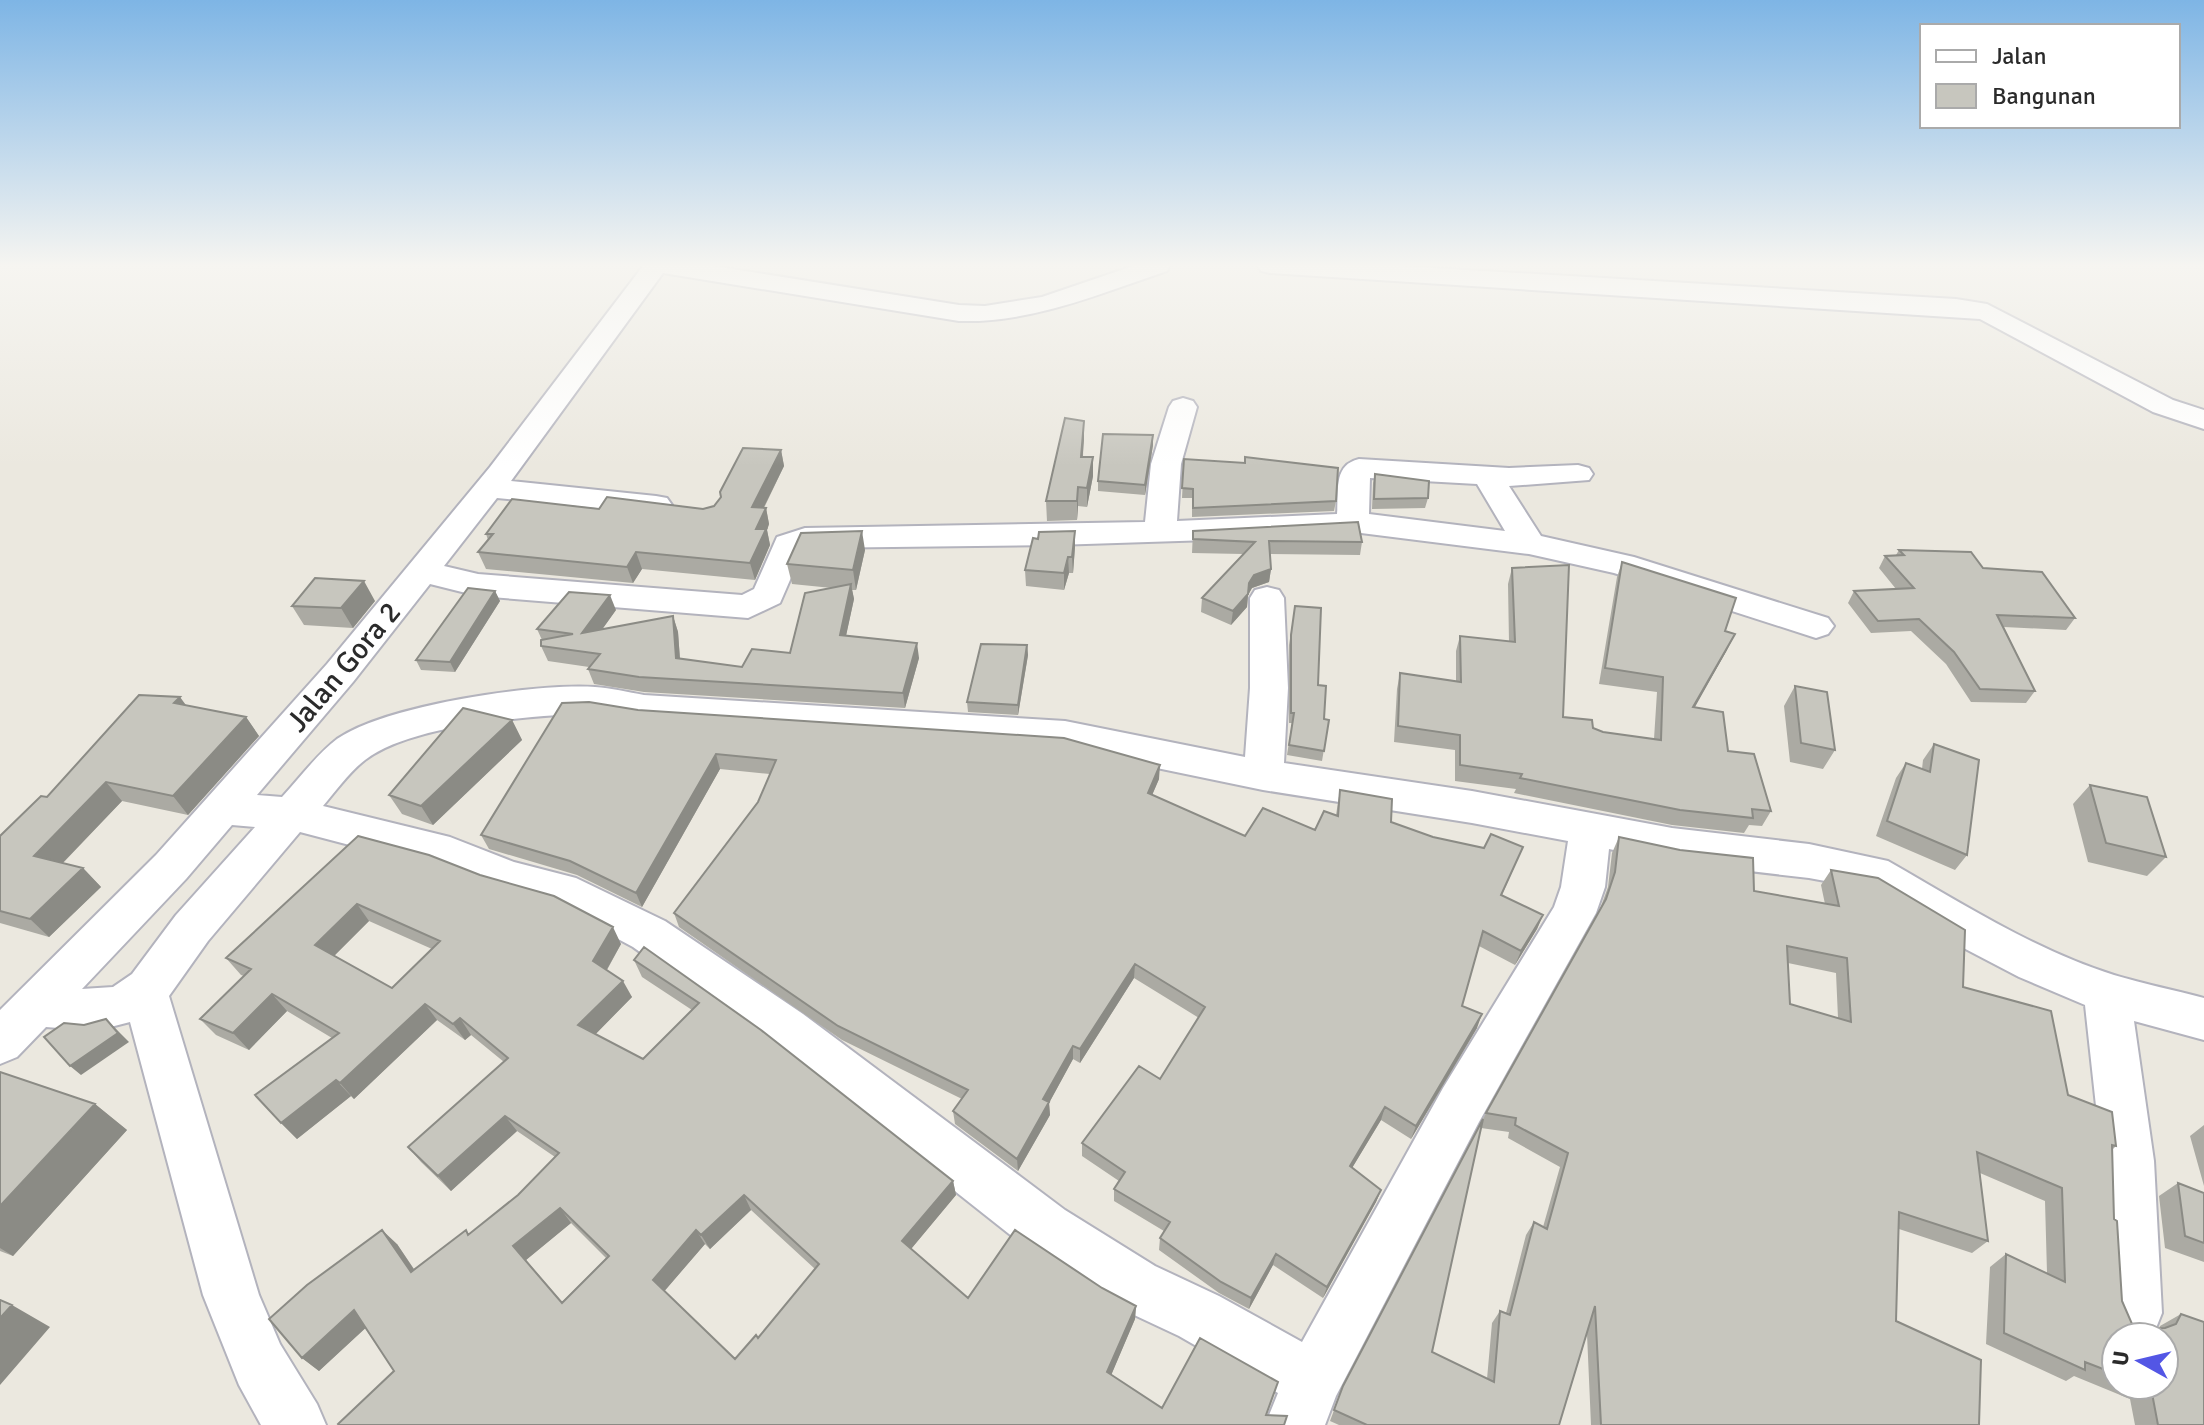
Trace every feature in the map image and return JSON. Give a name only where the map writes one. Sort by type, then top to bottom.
[{"type":"street","name":"Jalan Gora 2","points":[[0,1042],[114,927],[222,808],[423,572],[605,332]]},
{"type":"street","points":[[2025,332],[2163,406],[2204,420]]},
{"type":"street","points":[[1160,530],[1166,464],[1183,407]]},
{"type":"street","points":[[1353,522],[1356,468],[1540,477],[1578,474]]},
{"type":"street","points":[[1487,475],[1529,544]]},
{"type":"street","points":[[488,487],[692,510]]},
{"type":"street","points":[[423,572],[478,585],[748,607],[768,595],[789,544],[800,538],[964,537],[1274,528],[1353,522],[1529,544],[1674,579],[1816,626]]},
{"type":"street","points":[[1263,775],[1269,688],[1267,598]]},
{"type":"street","points":[[35,1005],[115,1007],[148,988],[192,928],[350,750],[380,734],[435,719],[557,701],[595,700],[644,708],[1065,735],[1263,775],[1672,845],[1809,861],[1873,873],[1970,930],[2035,963],[2107,993],[2204,1019]]},
{"type":"street","points":[[222,808],[291,814],[450,854],[506,877],[576,896],[649,934],[786,1029],[1046,1229],[1135,1286],[1199,1316],[1304,1402],[1461,1105],[1574,913],[1583,887],[1591,829]]},
{"type":"street","points":[[2107,993],[2128,1161],[2134,1313]]},
{"type":"street","points":[[136,997],[145,998],[151,1007],[210,1227],[257,1361],[279,1402],[296,1425]]},
{"type":"building","points":[[1065,418],[1084,421],[1081,457],[1093,457],[1087,488],[1078,487],[1077,501],[1046,501]]},
{"type":"building","points":[[1103,434],[1153,435],[1145,485],[1098,481]]},
{"type":"building","points":[[743,448],[781,450],[752,507],[766,508],[756,529],[766,529],[750,563],[636,552],[627,567],[478,552],[493,534],[486,534],[512,499],[599,509],[607,497],[703,509],[714,506]]},
{"type":"building","points":[[1245,457],[1338,468],[1336,501],[1193,508],[1193,489],[1182,488],[1184,459],[1245,463]]},
{"type":"building","points":[[1375,474],[1429,481],[1428,498],[1374,499]]},
{"type":"building","points":[[1358,522],[1362,542],[1269,541],[1271,569],[1254,575],[1248,594],[1233,611],[1202,598],[1255,542],[1193,539],[1193,531]]},
{"type":"building","points":[[862,531],[853,570],[787,564],[801,533]]},
{"type":"building","points":[[1075,531],[1072,557],[1068,557],[1064,573],[1025,570],[1033,538],[1038,539],[1039,532]]},
{"type":"building","points":[[1899,550],[1971,552],[1983,568],[2042,572],[2075,618],[1997,615],[2035,691],[1980,689],[1954,652],[1919,619],[1878,621],[1854,591],[1914,588],[1885,556],[1904,555]]},
{"type":"building","points":[[1622,562],[1736,598],[1725,631],[1735,634],[1693,707],[1723,712],[1728,751],[1754,754],[1771,811],[1752,809],[1753,818],[1680,810],[1520,778],[1522,774],[1460,765],[1460,735],[1398,726],[1400,673],[1461,682],[1460,636],[1515,642],[1512,568],[1569,565],[1563,717],[1592,720],[1593,728],[1603,732],[1661,740],[1663,677],[1605,668]]},
{"type":"building","points":[[315,578],[364,581],[341,608],[292,606]]},
{"type":"building","points":[[851,584],[840,635],[917,643],[903,693],[639,677],[588,669],[600,654],[541,646],[541,640],[573,634],[537,629],[569,592],[610,595],[582,633],[673,616],[676,658],[742,667],[752,649],[790,653],[805,593]]},
{"type":"building","points":[[468,588],[495,591],[450,662],[416,660]]},
{"type":"building","points":[[1295,606],[1321,608],[1318,685],[1326,686],[1324,719],[1329,720],[1324,751],[1289,745],[1294,713],[1291,713],[1291,635]]},
{"type":"building","points":[[981,644],[1027,645],[1018,705],[967,702]]},
{"type":"building","points":[[1795,686],[1827,692],[1835,750],[1801,743]]},
{"type":"building","points":[[139,695],[180,697],[174,703],[246,717],[173,796],[106,782],[34,856],[83,868],[30,919],[0,911],[0,836],[41,796],[47,797]]},
{"type":"building","points":[[589,702],[638,710],[1064,738],[1160,765],[1148,793],[1245,836],[1263,808],[1315,830],[1324,811],[1338,816],[1340,790],[1392,799],[1391,822],[1433,837],[1484,848],[1491,834],[1523,847],[1501,895],[1543,915],[1521,951],[1483,931],[1462,1006],[1482,1014],[1416,1126],[1385,1107],[1350,1166],[1381,1190],[1327,1287],[1276,1254],[1251,1298],[1221,1282],[1160,1238],[1170,1222],[1114,1189],[1125,1172],[1082,1143],[1139,1066],[1160,1079],[1205,1007],[1135,964],[1080,1049],[1073,1046],[1043,1099],[1049,1102],[1017,1159],[953,1111],[968,1090],[838,1026],[674,913],[758,802],[776,760],[716,754],[636,893],[570,861],[481,835],[562,703]]},
{"type":"building","points":[[463,708],[512,720],[421,806],[389,795]]},
{"type":"building","points":[[1934,744],[1979,760],[1967,855],[1887,821],[1906,763],[1930,772]]},
{"type":"building","points":[[2090,785],[2147,797],[2166,857],[2106,843]]},
{"type":"building","points":[[358,836],[429,855],[480,875],[554,896],[613,927],[593,961],[623,981],[578,1025],[643,1059],[699,1003],[634,960],[644,947],[761,1030],[953,1181],[902,1241],[968,1298],[1015,1230],[1102,1288],[1136,1306],[1107,1372],[1162,1408],[1200,1338],[1278,1382],[1266,1415],[1287,1416],[1284,1425],[339,1425],[394,1371],[354,1310],[302,1358],[269,1319],[307,1285],[382,1230],[411,1272],[466,1230],[468,1235],[518,1195],[559,1153],[505,1116],[438,1176],[408,1147],[508,1058],[460,1018],[453,1024],[425,1004],[340,1083],[336,1080],[281,1123],[255,1095],[339,1033],[272,994],[233,1033],[200,1019],[251,969],[226,958]],"holes":[[[357,904],[440,941],[392,988],[315,945]],[[744,1195],[819,1264],[758,1338],[756,1335],[735,1359],[653,1280],[696,1230],[701,1235]],[[560,1208],[609,1256],[562,1303],[513,1246]]]},
{"type":"building","points":[[1619,837],[1680,850],[1753,858],[1754,891],[1839,906],[1831,870],[1878,878],[1965,930],[1963,987],[2051,1011],[2068,1095],[2112,1112],[2116,1146],[2112,1145],[2114,1219],[2117,1221],[2122,1301],[2131,1321],[2100,1321],[2100,1368],[2085,1362],[2085,1370],[2004,1333],[2006,1254],[2065,1282],[2062,1188],[1977,1152],[1988,1241],[1899,1212],[1896,1321],[1981,1360],[1979,1425],[1601,1425],[1595,1306],[1559,1425],[1367,1425],[1334,1410],[1343,1386],[1483,1119],[1432,1352],[1494,1382],[1500,1311],[1510,1315],[1534,1222],[1547,1229],[1568,1153],[1515,1125],[1516,1118],[1486,1113],[1606,899],[1615,872]],"holes":[[[1787,946],[1847,958],[1851,1022],[1790,1004]]]},
{"type":"building","points":[[106,1019],[118,1033],[70,1066],[44,1037],[64,1023],[84,1025]]},
{"type":"building","points":[[0,1072],[95,1104],[0,1206]]},
{"type":"building","points":[[2178,1183],[2204,1193],[2204,1243],[2185,1236]]},
{"type":"building","points":[[0,1300],[12,1305],[0,1318]]},
{"type":"building","points":[[2181,1314],[2204,1322],[2204,1425],[2158,1425],[2153,1401],[2180,1401],[2180,1321],[2178,1321]]}]
